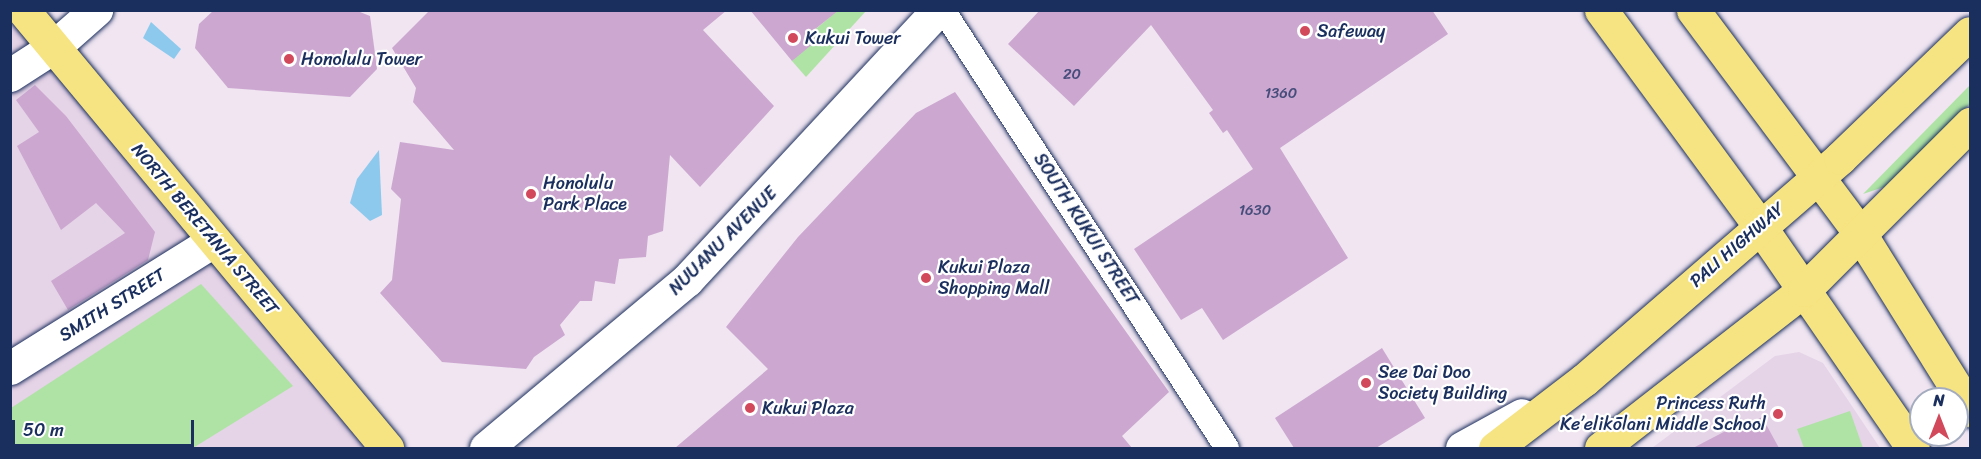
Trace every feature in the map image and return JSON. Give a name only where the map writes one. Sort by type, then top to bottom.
[{"type":"main road","name":"NORTH BERETANIA STREET","points":[[23,10],[55,46],[212,242],[387,448]]},
{"type":"main road","points":[[10,75],[55,46],[96,10]]},
{"type":"main road","name":"NUUANU AVENUE","points":[[486,448],[687,280],[938,10]]},
{"type":"main road","points":[[1601,10],[1759,225],[1913,448]]},
{"type":"main road","points":[[1693,10],[1859,232],[1971,410]]},
{"type":"main road","name":"PALI HIGHWAY","points":[[1496,448],[1584,380],[1759,225],[1819,177],[1971,33]]},
{"type":"main road","points":[[1600,448],[1804,290],[1859,232],[1971,124]]},
{"type":"main road","name":"SMITH STREET","points":[[10,368],[212,242]]},
{"type":"main road","points":[[1462,448],[1584,380]]},
{"type":"main road","points":[[521,448],[539,432],[551,396]]},
{"type":"street","name":"SOUTH KUKUI STREET","points":[[943,10],[1227,448]]},
{"type":"shaded area","points":[[10,11],[387,448],[11,448]]},
{"type":"shaded area","name":"Princess Ruth Ke’elikōlani Middle School","points":[[1799,352],[1823,363],[1880,448],[1652,448],[1775,356]]},
{"type":"green space","points":[[825,11],[866,11],[806,77],[792,61],[812,32],[830,17]]},
{"type":"green space","points":[[1970,85],[1970,104],[1884,187],[1863,194]]},
{"type":"green space","points":[[201,284],[293,386],[193,448],[11,448],[11,408]]},
{"type":"green space","points":[[1850,411],[1863,448],[1804,448],[1797,429]]},
{"type":"water","points":[[151,22],[181,49],[174,59],[143,38]]},
{"type":"water","points":[[379,150],[382,215],[370,221],[350,203],[357,179]]},
{"type":"building","name":"Honolulu Tower","points":[[214,10],[355,10],[370,16],[377,69],[350,97],[228,88],[195,48],[199,24]]},
{"type":"building","name":"Honolulu Park Place","points":[[430,10],[727,10],[703,30],[774,106],[700,187],[670,155],[663,231],[648,236],[646,257],[619,259],[615,284],[595,281],[592,301],[580,301],[560,325],[565,335],[534,357],[526,369],[442,362],[380,293],[392,280],[401,199],[391,189],[400,142],[454,150],[413,102],[416,88],[392,48]]},
{"type":"building","name":"Kukui Tower","points":[[750,10],[839,10],[814,30],[815,42],[792,61]]},
{"type":"building","points":[[1040,10],[1432,10],[1448,34],[1280,148],[1348,258],[1223,340],[1202,308],[1181,320],[1134,249],[1253,169],[1227,130],[1223,133],[1209,113],[1213,110],[1151,25],[1074,106],[1008,44]]},
{"type":"building","points":[[35,85],[66,116],[155,232],[148,260],[68,310],[51,281],[125,233],[96,203],[61,230],[17,146],[39,132],[16,100]]},
{"type":"building","name":"Kukui Plaza Shopping Mall","points":[[955,92],[1169,392],[1122,436],[1132,448],[675,448],[768,369],[726,327],[798,237],[916,113]]},
{"type":"building","name":"See Dai Doo Society Building","points":[[1382,348],[1425,418],[1376,448],[1294,448],[1275,418]]},
{"type":"building","points":[[1762,417],[1779,448],[1693,448],[1741,423],[1743,428]]},
{"type":"place","name":"Safeway","points":[[1305,31]]},
{"type":"place","name":"Kukui Tower","points":[[793,38]]},
{"type":"place","name":"Honolulu Tower","points":[[289,59]]},
{"type":"place","name":"Honolulu Park Place","points":[[531,194]]},
{"type":"place","name":"Kukui Plaza Shopping Mall","points":[[926,278]]},
{"type":"place","name":"See Dai Doo Society Building","points":[[1366,383]]},
{"type":"place","name":"Kukui Plaza","points":[[750,408]]},
{"type":"place","name":"Princess Ruth Ke’elikōlani Middle School","points":[[1778,414]]}]
